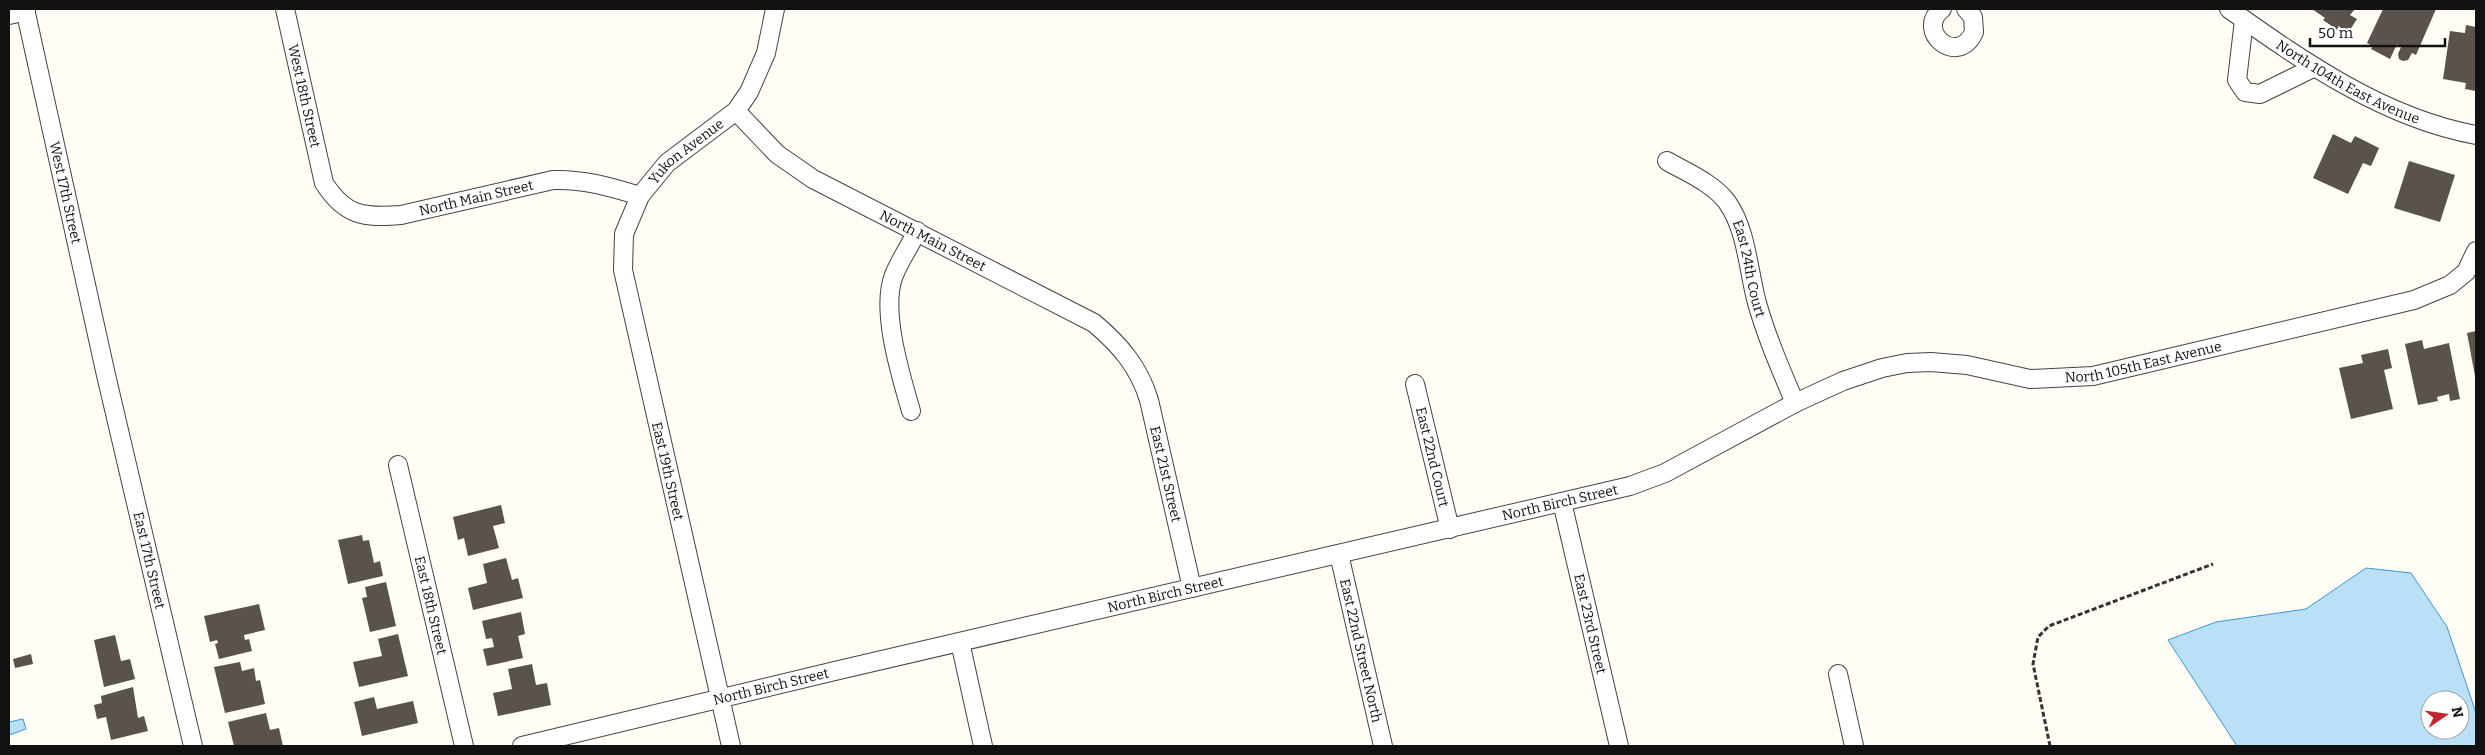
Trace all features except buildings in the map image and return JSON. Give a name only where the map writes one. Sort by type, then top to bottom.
[{"type":"street","name":"West 18th Street","points":[[284,9],[324,183]]},
{"type":"street","name":"Yukon Avenue","points":[[640,196],[667,163],[736,111],[749,92],[766,53],[775,9]]},
{"type":"street","points":[[1942,9],[1934,20],[1934,33],[1942,44],[1952,47],[1965,44],[1974,32],[1973,17],[1966,9]]},
{"type":"street","name":"North 104th East Avenue","points":[[2229,9],[2315,67],[2393,109],[2431,124],[2476,135]]},
{"type":"street","name":"West 17th Street","points":[[20,12],[106,375]]},
{"type":"street","points":[[2244,20],[2237,80],[2245,92],[2260,94],[2315,67]]},
{"type":"street","name":"North Main Street","points":[[736,111],[765,143],[795,168],[812,179],[1094,322],[1120,346],[1133,363]]},
{"type":"street","name":"East 24th Court","points":[[1667,161],[1709,186],[1726,200],[1738,220],[1757,303],[1774,355],[1794,403]]},
{"type":"street","name":"North Main Street","points":[[324,183],[332,196],[345,207],[359,216],[376,217],[401,215],[554,180],[575,179],[609,186],[640,196]]},
{"type":"street","name":"East 19th Street","points":[[640,196],[624,234],[623,270],[731,746]]},
{"type":"street","points":[[910,411],[894,349],[890,309],[893,277],[917,231]]},
{"type":"street","name":"North 105th East Avenue","points":[[1794,403],[1843,381],[1907,362],[1931,362],[1967,366],[2030,379],[2093,376],[2414,300],[2471,274],[2476,251]]},
{"type":"street","name":"East 21st Street","points":[[1133,363],[1143,381],[1149,400],[1192,588]]},
{"type":"street","name":"East 17th Street","points":[[106,375],[193,746]]},
{"type":"street","name":"East 22nd Court","points":[[1415,384],[1450,529]]},
{"type":"street","name":"North Birch Street","points":[[522,746],[1630,486],[1665,473],[1794,403]]},
{"type":"street","name":"East 18th Street","points":[[398,465],[464,746]]},
{"type":"street","name":"East 23rd Street","points":[[1562,502],[1619,746]]},
{"type":"street","name":"East 22nd Street North","points":[[1339,554],[1383,746]]},
{"type":"street","points":[[960,642],[984,746]]},
{"type":"street","points":[[1838,674],[1854,746]]},
{"type":"path","points":[[2050,746],[2033,664],[2038,637],[2049,626],[2213,564]]},
{"type":"water","points":[[2366,568],[2411,573],[2447,627],[2468,690],[2420,690],[2420,740],[2470,740],[2470,695],[2476,713],[2476,746],[2237,746],[2168,640],[2216,622],[2306,609]]},
{"type":"water","points":[[23,719],[26,729],[9,735],[9,722]]}]
